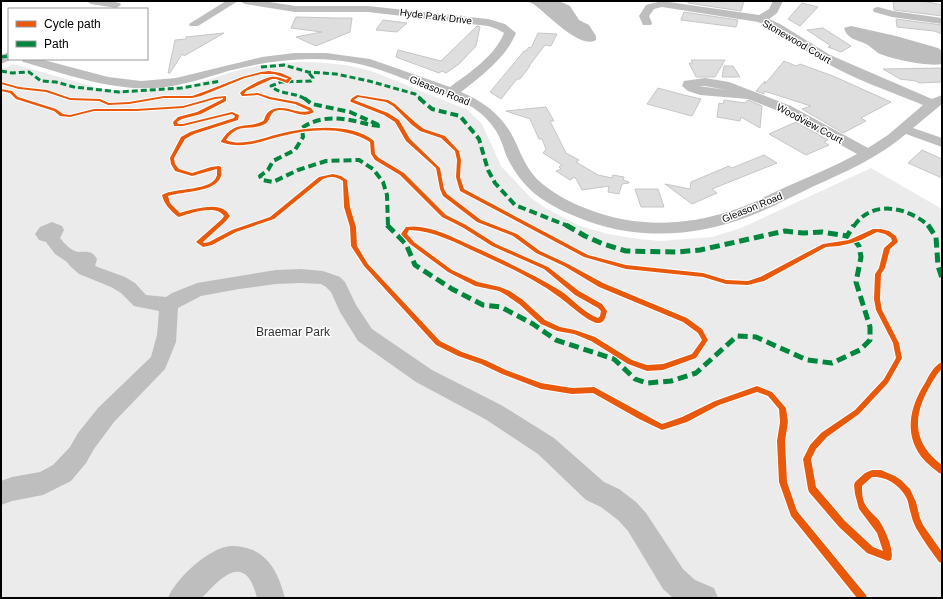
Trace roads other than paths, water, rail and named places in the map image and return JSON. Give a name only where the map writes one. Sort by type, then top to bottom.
[{"type":"street","points":[[91,1],[117,5]]},
{"type":"street","points":[[194,24],[233,1]]},
{"type":"street","name":"Hyde Park Drive","points":[[245,1],[295,9],[371,5],[484,22],[499,25],[506,29],[510,33],[509,38],[471,78],[450,93]]},
{"type":"street","points":[[761,19],[773,11],[778,1]]},
{"type":"street","name":"Stonewood Court","points":[[646,23],[644,16],[650,7],[669,4],[761,19],[776,26],[839,65],[889,87],[937,101]]},
{"type":"street","points":[[878,10],[892,14],[942,21]]},
{"type":"street","name":"Gleason Road","points":[[31,60],[107,81],[138,85],[172,82],[261,60],[295,56],[336,57],[373,64],[473,103],[494,119],[502,128],[515,159],[523,173],[536,187],[553,199],[576,211],[600,220],[629,226],[657,229],[686,228],[737,215],[868,154],[886,143],[937,101]]},
{"type":"street","name":"Woodview Court","points":[[750,95],[786,109],[868,154]]},
{"type":"street","points":[[904,129],[942,143]]},
{"type":"street","points":[[51,236],[53,241],[64,252],[81,263],[128,288],[141,301],[170,305],[179,298],[197,290],[276,277],[301,276],[323,278],[333,282],[338,287],[347,307],[365,335],[424,376],[493,412],[546,446],[582,481],[595,491],[610,498],[627,511],[640,527],[672,579],[685,590],[704,598]]},
{"type":"street","points":[[1,493],[12,489],[43,483],[62,473],[78,455],[86,441],[106,414],[158,363],[167,340],[170,305]]},
{"type":"street","points":[[182,598],[217,565],[229,558],[250,562],[262,573],[266,579],[271,598]]},
{"type":"park label","name":"Braemar Park","points":[[293,332]]}]
